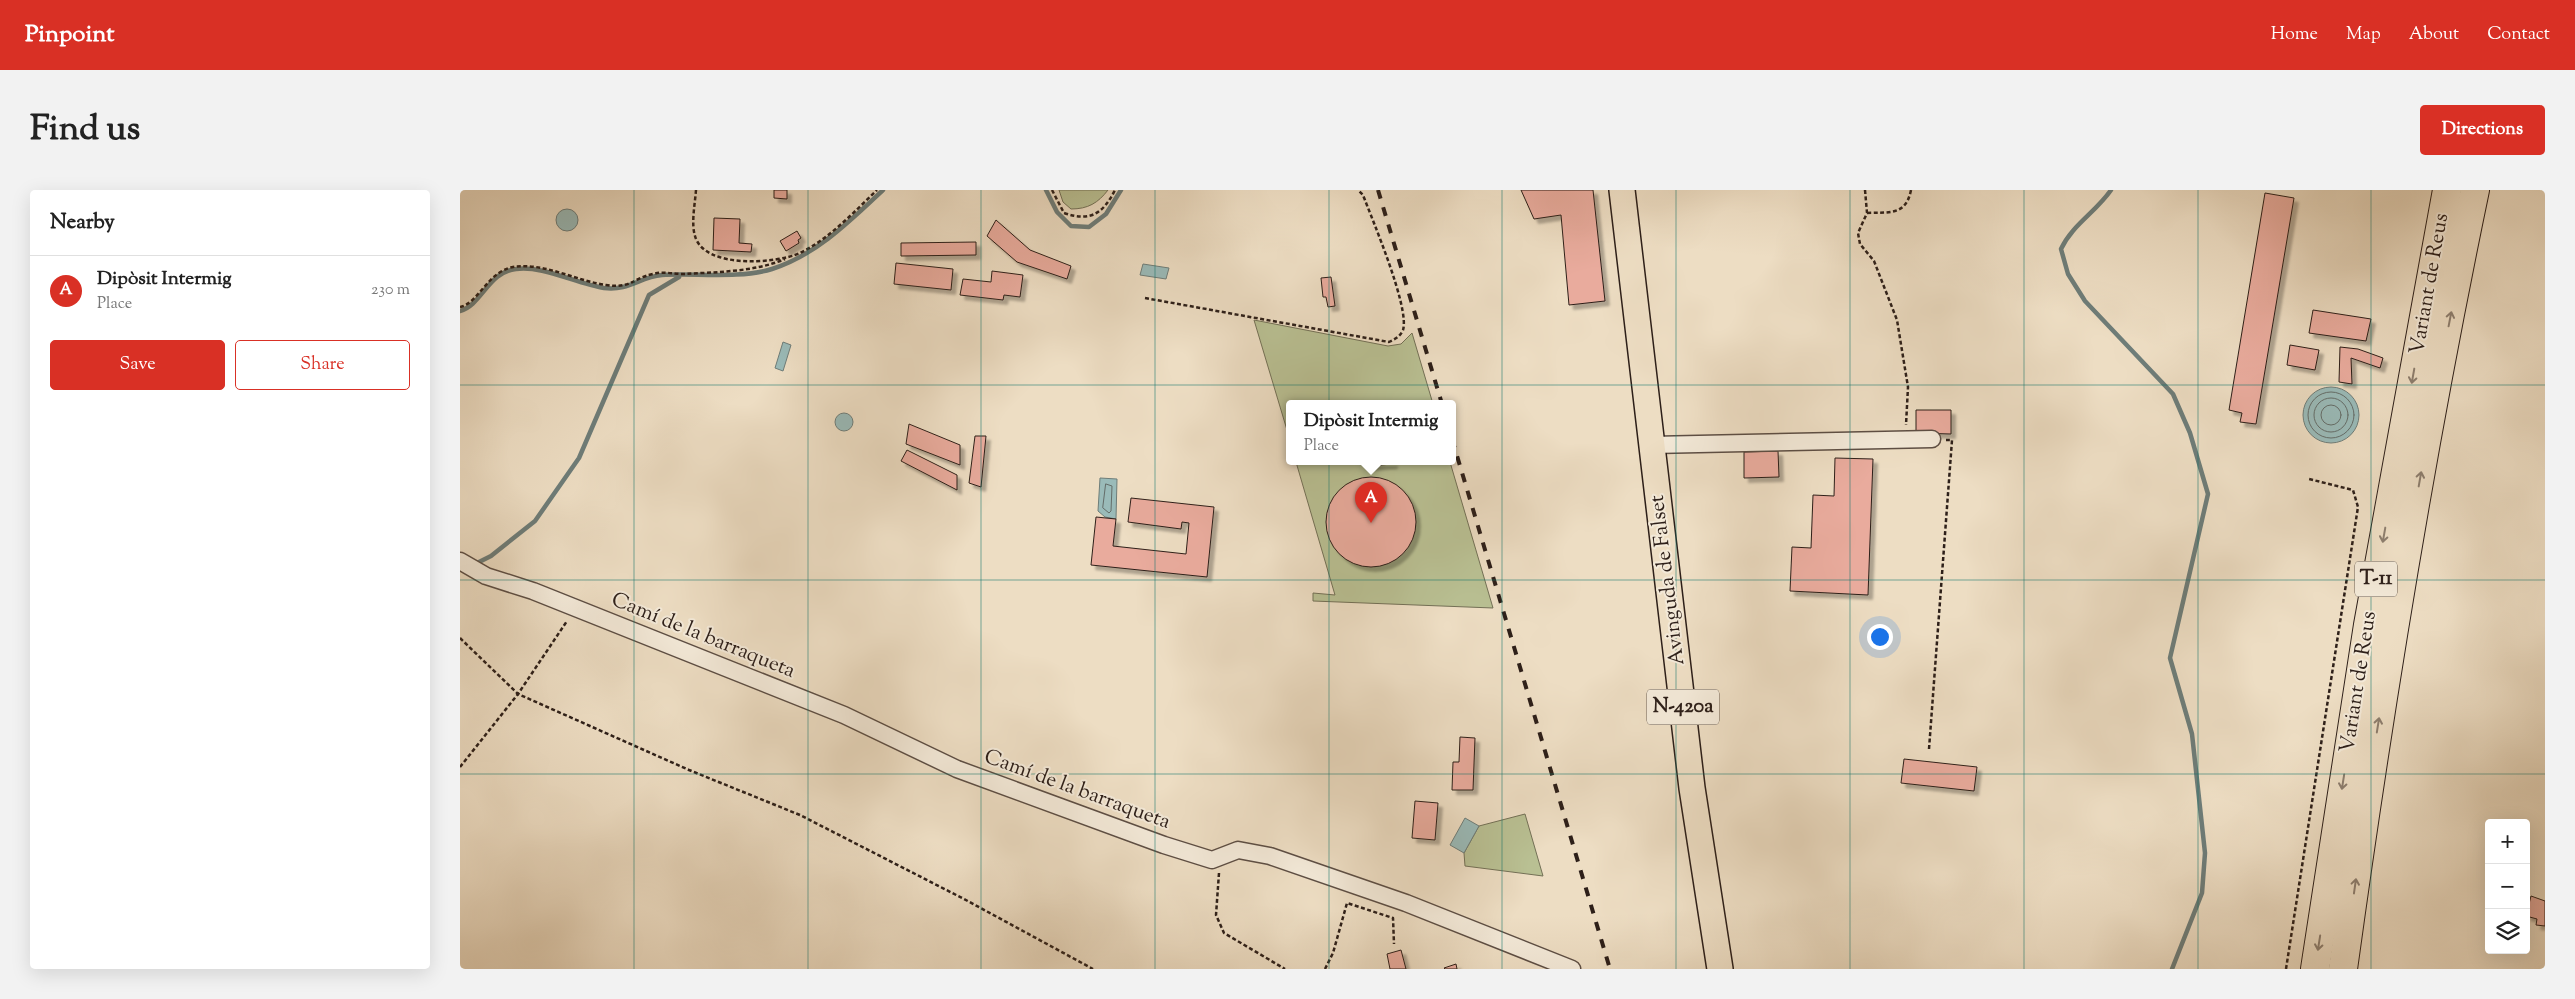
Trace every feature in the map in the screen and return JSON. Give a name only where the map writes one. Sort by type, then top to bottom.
[{"type":"highway","name":"Variant de Reus","points":[[2315,969],[2368,625],[2448,190]]},
{"type":"highway","name":"Variant de Reus","points":[[2343,969],[2367,795],[2393,631],[2432,409],[2475,190]]},
{"type":"main road","name":"Avinguda de Falset","points":[[1622,190],[1692,788],[1720,969]]},
{"type":"street","points":[[1652,444],[1932,439]]},
{"type":"street","name":"Camí de la barraqueta","points":[[460,561],[486,576],[534,591],[844,715],[957,769],[1164,845],[1212,860],[1238,850],[1270,856],[1406,902],[1572,969]]},
{"type":"path","points":[[696,190],[695,237],[706,251],[724,260],[785,259]]},
{"type":"path","points":[[460,307],[468,305],[484,285],[503,270],[513,267],[542,268],[605,285],[624,287],[653,274],[716,272],[773,264],[801,252],[834,230],[877,190]]},
{"type":"path","points":[[1052,190],[1064,213],[1080,219],[1098,213],[1115,190]]},
{"type":"path","points":[[1145,298],[1389,342],[1400,336],[1404,328],[1401,305],[1382,244],[1363,195],[1358,190]]},
{"type":"path","points":[[1865,190],[1867,213],[1858,234],[1860,244],[1874,261],[1897,320],[1908,387],[1905,439]]},
{"type":"path","points":[[1867,213],[1893,212],[1902,208],[1909,202],[1911,190]]},
{"type":"path","points":[[1929,750],[1952,440],[1932,439]]},
{"type":"path","points":[[2286,969],[2358,507],[2353,490],[2309,479]]},
{"type":"path","points":[[460,766],[518,694],[576,608]]},
{"type":"path","points":[[460,638],[518,694],[689,770],[800,815],[964,899],[1093,969]]},
{"type":"path","points":[[1221,856],[1216,915],[1224,933],[1285,969]]},
{"type":"path","points":[[1325,969],[1333,953],[1347,903],[1393,918],[1394,944]]},
{"type":"green space","points":[[1059,190],[1108,190],[1092,204],[1083,208],[1071,209],[1063,202]]},
{"type":"green space","points":[[1254,320],[1388,346],[1401,344],[1412,333],[1432,400],[1286,400],[1286,427]]},
{"type":"green space","points":[[1297,465],[1451,465],[1493,608],[1313,601],[1313,593],[1335,595]]},
{"type":"green space","points":[[1525,814],[1543,876],[1465,866],[1464,853],[1479,826]]},
{"type":"water","points":[[567,209],[575,212],[578,220],[575,228],[567,231],[559,228],[556,220],[559,212]]},
{"type":"water","points":[[1143,264],[1169,268],[1166,279],[1140,275]]},
{"type":"water","points":[[783,342],[791,345],[783,371],[775,368]]},
{"type":"water","points":[[2325,387],[2337,387],[2347,391],[2355,399],[2359,415],[2355,431],[2347,439],[2337,443],[2325,443],[2315,439],[2307,431],[2303,421],[2303,409],[2307,399],[2315,391]]},
{"type":"water","points":[[844,413],[850,416],[853,422],[850,428],[844,431],[838,428],[835,422],[838,416]]},
{"type":"water","points":[[1100,478],[1117,479],[1116,519],[1105,517],[1098,511]]},
{"type":"water","points":[[1465,818],[1479,826],[1464,853],[1450,845]]},
{"type":"building","points":[[774,190],[787,190],[787,199],[774,198]]},
{"type":"building","points":[[1521,190],[1593,190],[1605,301],[1569,305],[1561,215],[1534,219]]},
{"type":"building","points":[[2265,193],[2294,198],[2256,424],[2240,422],[2242,413],[2229,410]]},
{"type":"building","points":[[714,218],[740,219],[739,243],[752,244],[751,252],[713,250]]},
{"type":"building","points":[[996,220],[1030,250],[1071,266],[1067,279],[1017,262],[987,236]]},
{"type":"building","points":[[797,231],[801,238],[798,240],[799,243],[786,251],[780,241]]},
{"type":"building","points":[[976,242],[976,255],[901,256],[901,243]]},
{"type":"building","points":[[896,263],[953,269],[951,290],[894,284]]},
{"type":"building","points":[[992,271],[1023,275],[1020,297],[1004,295],[1003,300],[960,295],[963,279],[991,282]]},
{"type":"building","points":[[1331,277],[1335,306],[1328,307],[1326,297],[1323,297],[1321,278]]},
{"type":"building","points":[[2313,310],[2371,319],[2366,341],[2309,333]]},
{"type":"building","points":[[2290,345],[2319,350],[2315,370],[2287,365]]},
{"type":"building","points":[[2340,347],[2358,349],[2383,358],[2380,368],[2351,358],[2352,384],[2339,382]]},
{"type":"building","points":[[1916,410],[1951,410],[1951,434],[1916,433]]},
{"type":"building","points":[[909,424],[960,445],[960,465],[906,444]]},
{"type":"building","points":[[975,436],[986,436],[981,487],[969,483]]},
{"type":"building","points":[[907,450],[957,475],[957,490],[901,461]]},
{"type":"building","points":[[1778,451],[1779,477],[1744,478],[1744,452]]},
{"type":"building","points":[[1835,458],[1873,459],[1868,595],[1790,591],[1792,547],[1811,548],[1813,495],[1834,496]]},
{"type":"building","points":[[1371,477],[1388,480],[1403,490],[1413,505],[1416,522],[1413,539],[1403,554],[1388,564],[1371,567],[1354,564],[1339,554],[1329,539],[1326,522],[1329,505],[1339,490],[1354,480]]},
{"type":"building","points":[[1131,498],[1214,507],[1207,577],[1091,565],[1096,517],[1116,519],[1113,546],[1186,554],[1189,523],[1182,522],[1181,529],[1128,522]]},
{"type":"building","points":[[1460,737],[1475,738],[1473,790],[1452,790],[1453,762],[1459,762]]},
{"type":"building","points":[[1904,759],[1977,767],[1974,791],[1901,783]]},
{"type":"building","points":[[1415,801],[1438,803],[1435,840],[1412,838]]},
{"type":"building","points":[[2531,896],[2545,901],[2545,926],[2536,925],[2537,919],[2530,917]]},
{"type":"building","points":[[1401,950],[1406,969],[1390,969],[1387,954]]},
{"type":"building","points":[[1456,964],[1457,969],[1444,968]]},
{"type":"waterway","points":[[460,311],[468,308],[499,276],[506,271],[516,269],[548,272],[604,288],[621,288],[647,278],[662,275],[732,275],[772,269],[788,263],[818,246],[845,225],[883,190]]},
{"type":"waterway","points":[[1046,190],[1057,212],[1071,226],[1089,227],[1106,214],[1121,190]]},
{"type":"waterway","points":[[2111,190],[2071,233],[2061,249],[2068,274],[2085,301],[2173,394],[2190,433],[2208,494],[2170,658],[2192,734],[2205,853],[2202,893],[2172,969]]},
{"type":"waterway","points":[[475,564],[491,556],[535,521],[579,458],[649,295],[679,277]]},
{"type":"railway","points":[[1378,190],[1441,400]]},
{"type":"railway","points":[[1456,452],[1610,969]]},
{"type":"place","name":"Dipòsit Intermig","points":[[1371,523]]}]
